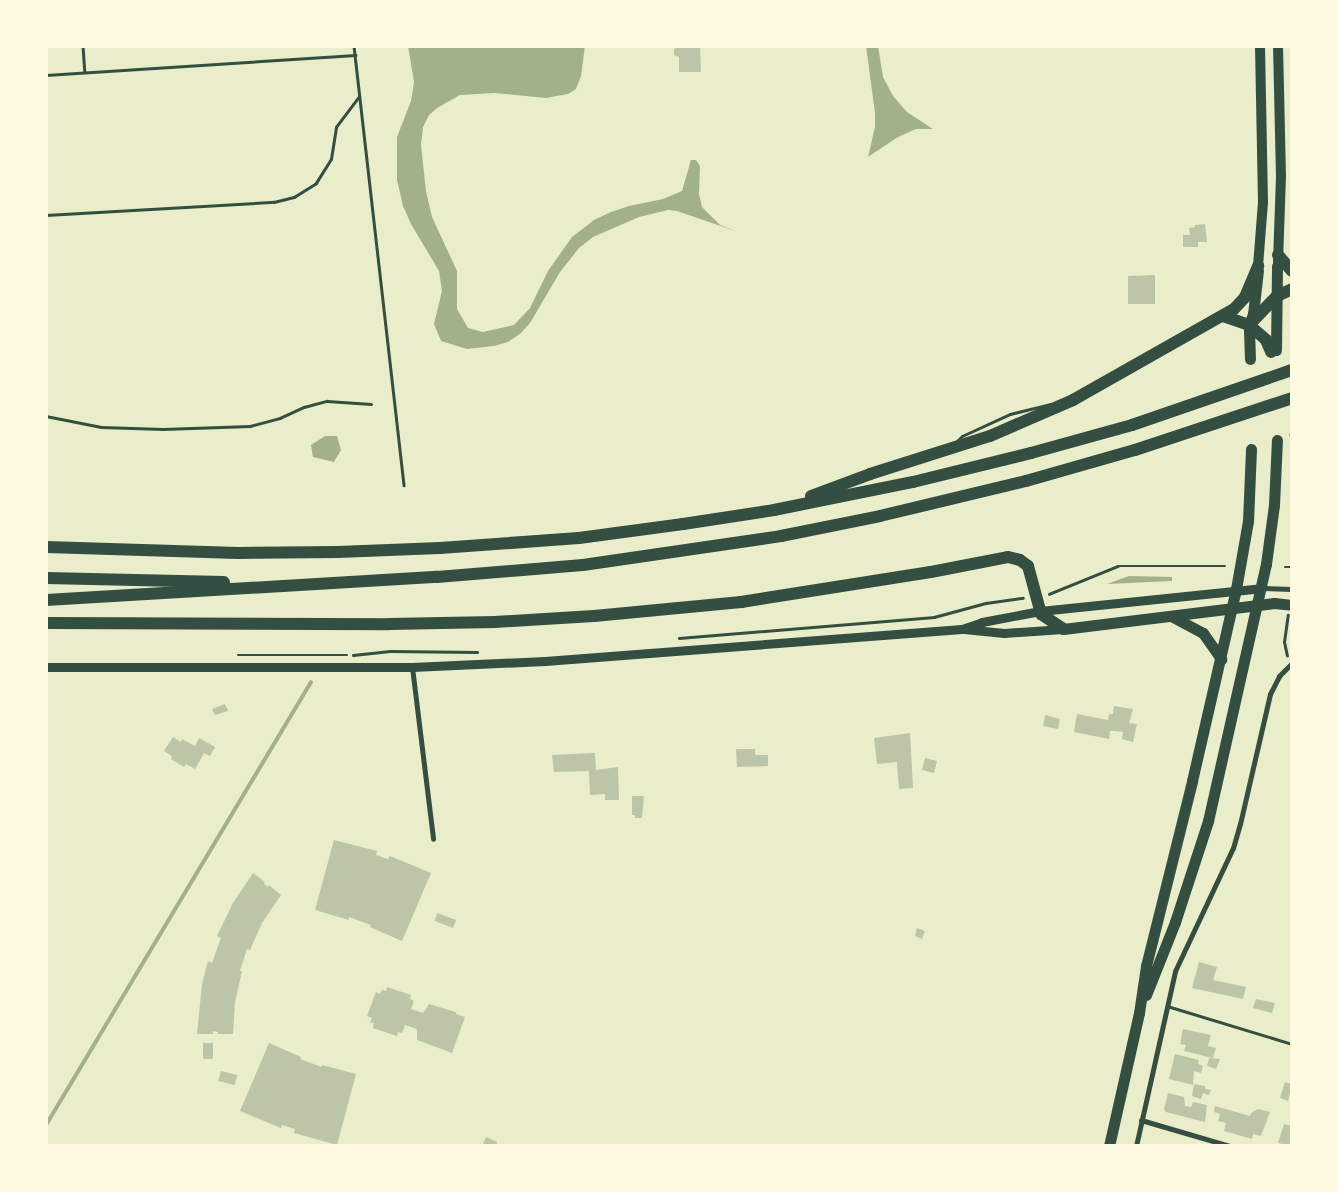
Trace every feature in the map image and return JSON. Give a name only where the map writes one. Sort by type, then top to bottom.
[{"type":"highway","points":[[1278,260],[1292,271]]},
{"type":"highway","points":[[774,510],[870,474],[945,452],[1013,427],[1073,400],[1234,309],[1245,297],[1258,266]]},
{"type":"highway","points":[[1249,325],[1276,296],[1292,289]]},
{"type":"highway","points":[[1222,316],[1249,325],[1266,340],[1274,351]]},
{"type":"highway","points":[[46,547],[238,553],[338,552],[440,548],[579,538],[774,510],[913,482],[1032,453],[1132,424],[1232,392],[1292,370]]},
{"type":"highway","points":[[46,600],[437,577],[582,565],[781,536],[880,516],[1026,481],[1135,450],[1292,398]]},
{"type":"highway","points":[[46,623],[388,624],[495,622],[594,616],[685,609],[775,597],[931,572],[1008,557],[1020,560],[1028,566],[1040,611],[1044,617],[1063,629]]},
{"type":"highway","points":[[46,578],[261,582],[346,581]]},
{"type":"main road","points":[[1250,359],[1249,325],[1253,314],[1263,202],[1260,46]]},
{"type":"main road","points":[[1274,351],[1281,192],[1278,46]]},
{"type":"main road","points":[[1139,1013],[1175,922],[1204,835],[1261,588],[1274,505],[1277,440]]},
{"type":"main road","points":[[1109,1146],[1139,1013],[1146,966],[1221,659],[1236,589],[1248,521],[1251,449]]},
{"type":"main road","points":[[1063,629],[1274,602],[1292,605]]},
{"type":"main road","points":[[1170,616],[1203,633],[1221,659]]},
{"type":"street","points":[[962,629],[982,622],[1040,611],[1236,589],[1292,589]]},
{"type":"street","points":[[46,667],[412,667],[544,662],[962,629],[1004,633],[1063,629]]},
{"type":"street","points":[[1136,1146],[1175,971],[1184,947],[1212,894],[1233,848],[1272,687],[1279,676],[1291,664]]},
{"type":"street","points":[[412,667],[433,838]]},
{"type":"street","points":[[1142,1120],[1230,1146]]},
{"type":"lane","points":[[1166,1006],[1292,1044]]},
{"type":"path","points":[[83,46],[85,72]]},
{"type":"path","points":[[354,46],[404,485]]},
{"type":"path","points":[[46,75],[356,55]]},
{"type":"path","points":[[46,215],[274,202],[294,197],[316,183],[331,159],[336,127],[360,96]]},
{"type":"path","points":[[46,416],[101,427],[250,426],[280,418],[304,407],[327,401],[372,404]]},
{"type":"path","points":[[1291,434],[1292,440]]},
{"type":"path","points":[[671,639],[934,617],[986,603],[1036,596],[1062,590],[1118,566],[1225,566]]},
{"type":"path","points":[[1285,567],[1292,567]]},
{"type":"path","points":[[1287,622],[1285,651],[1291,664]]},
{"type":"path","points":[[233,655],[354,655],[439,650],[481,652]]},
{"type":"shaded area","points":[[408,46],[585,46],[581,76],[576,89],[568,94],[546,98],[494,93],[460,95],[437,108],[429,115],[423,127],[421,145],[426,191],[432,217],[457,271],[457,309],[468,328],[483,332],[514,325],[530,308],[548,271],[572,237],[594,220],[611,212],[663,199],[682,191],[691,160],[696,160],[700,166],[699,194],[702,207],[720,225],[738,232],[677,211],[668,210],[639,217],[593,237],[579,248],[560,272],[530,323],[521,333],[508,342],[494,346],[467,349],[441,341],[434,324],[442,291],[439,271],[411,224],[403,206],[397,180],[397,137],[411,101],[414,82]]},
{"type":"shaded area","points":[[866,46],[878,46],[883,77],[893,96],[907,112],[933,129],[916,129],[898,137],[868,157],[875,127],[875,113]]},
{"type":"shaded area","points":[[325,436],[337,436],[341,450],[334,462],[313,457],[311,445]]},
{"type":"shaded area","points":[[1129,576],[1172,577],[1172,581],[1107,584]]},
{"type":"building","points":[[679,46],[700,46],[701,72],[679,72],[679,57],[674,55],[674,49]]},
{"type":"building","points":[[1205,224],[1207,242],[1198,242],[1198,247],[1183,247],[1183,235],[1190,235],[1189,228]]},
{"type":"building","points":[[1155,275],[1155,304],[1128,304],[1128,276]]},
{"type":"building","points":[[225,704],[228,711],[215,715],[212,709]]},
{"type":"building","points":[[1114,706],[1133,709],[1129,723],[1137,724],[1133,742],[1122,739],[1123,732],[1110,731],[1109,739],[1074,732],[1077,714],[1108,720],[1109,714],[1113,714]]},
{"type":"building","points":[[1045,715],[1060,719],[1058,729],[1043,726]]},
{"type":"building","points":[[910,733],[913,788],[899,789],[897,762],[877,764],[874,738]]},
{"type":"building","points":[[173,737],[181,742],[182,739],[195,746],[199,738],[215,747],[210,756],[204,753],[195,769],[186,764],[184,767],[171,759],[172,756],[164,751]]},
{"type":"building","points":[[736,749],[755,749],[755,755],[768,755],[768,766],[737,767]]},
{"type":"building","points":[[595,753],[596,770],[618,767],[619,800],[605,800],[605,794],[590,795],[589,771],[554,772],[552,755]]},
{"type":"building","points":[[925,758],[937,761],[934,773],[922,770]]},
{"type":"building","points":[[632,796],[644,796],[642,818],[635,818],[635,815],[632,815]]},
{"type":"building","points":[[334,840],[377,851],[376,855],[388,859],[390,856],[431,873],[402,941],[370,927],[371,925],[349,917],[349,920],[315,910]]},
{"type":"building","points":[[253,873],[265,882],[264,884],[268,887],[269,885],[281,895],[262,923],[250,950],[247,949],[240,971],[242,971],[235,1002],[233,1034],[218,1034],[218,1032],[213,1031],[213,1034],[197,1034],[202,984],[208,961],[212,963],[221,938],[217,936],[233,903]]},
{"type":"building","points":[[437,913],[456,920],[453,928],[435,921]]},
{"type":"building","points":[[917,928],[925,931],[922,939],[915,936]]},
{"type":"building","points":[[1199,962],[1217,967],[1213,980],[1246,987],[1243,999],[1192,988]]},
{"type":"building","points":[[387,987],[411,995],[410,999],[414,1001],[411,1009],[423,1013],[429,1004],[456,1012],[456,1014],[465,1017],[452,1053],[417,1040],[417,1029],[405,1025],[402,1033],[398,1032],[397,1036],[373,1028],[374,1023],[370,1022],[372,1018],[367,1016],[376,992],[380,994],[382,990],[386,991]]},
{"type":"building","points":[[1256,999],[1275,1003],[1272,1013],[1253,1008]]},
{"type":"building","points":[[1183,1029],[1211,1035],[1208,1046],[1216,1048],[1213,1058],[1184,1051],[1186,1045],[1180,1044]]},
{"type":"building","points":[[203,1043],[213,1043],[213,1059],[203,1059]]},
{"type":"building","points":[[269,1043],[301,1057],[300,1059],[322,1067],[322,1065],[356,1074],[337,1145],[294,1133],[295,1129],[282,1125],[281,1128],[240,1111]]},
{"type":"building","points":[[1175,1054],[1199,1060],[1198,1064],[1203,1066],[1201,1073],[1194,1071],[1193,1085],[1169,1079]]},
{"type":"building","points":[[1209,1058],[1220,1059],[1216,1069],[1207,1066]]},
{"type":"building","points":[[221,1071],[237,1075],[235,1085],[218,1081]]},
{"type":"building","points":[[1285,1082],[1292,1084],[1288,1101],[1280,1098]]},
{"type":"building","points":[[1194,1084],[1205,1086],[1205,1089],[1211,1090],[1209,1095],[1203,1093],[1201,1099],[1192,1096]]},
{"type":"building","points":[[1168,1093],[1184,1097],[1185,1106],[1191,1107],[1193,1102],[1207,1105],[1205,1122],[1166,1112],[1164,1109]]},
{"type":"building","points":[[1215,1106],[1250,1116],[1251,1113],[1258,1109],[1270,1112],[1261,1136],[1253,1134],[1252,1139],[1224,1131],[1226,1123],[1218,1121],[1220,1114],[1214,1112]]},
{"type":"building","points":[[1284,1124],[1292,1126],[1292,1146],[1278,1143]]},
{"type":"building","points":[[486,1137],[497,1142],[496,1146],[482,1146]]},
{"type":"waterway","points":[[46,1125],[311,682]]}]
